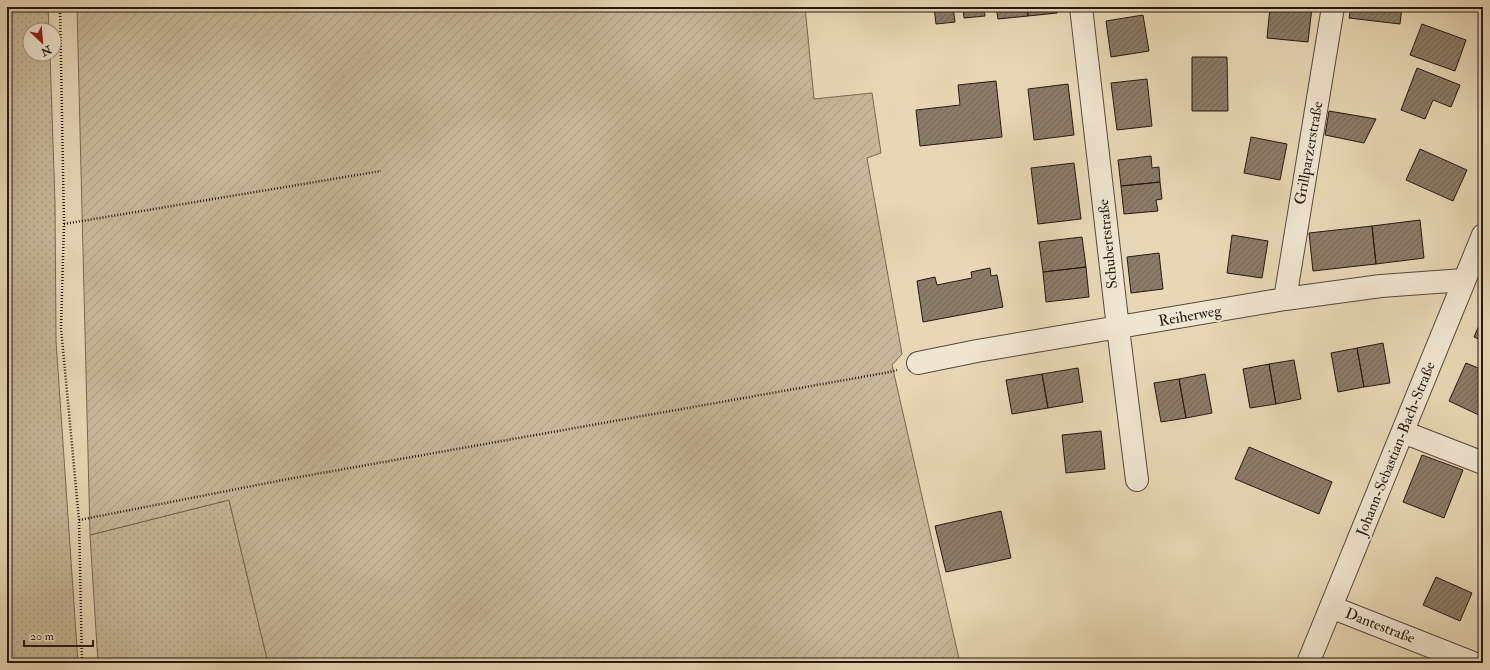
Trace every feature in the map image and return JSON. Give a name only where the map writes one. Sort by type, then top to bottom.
[{"type":"street","name":"Schubertstraße","points":[[1081,7],[1137,480]]},
{"type":"street","name":"Grillparzerstraße","points":[[1285,299],[1333,7]]},
{"type":"street","name":"Johann-Sebastian-Bach-Straße","points":[[1308,663],[1483,235]]},
{"type":"street","name":"Reiherweg","points":[[918,363],[977,351],[1285,299],[1381,286],[1464,280]]},
{"type":"street","points":[[1403,432],[1483,463]]},
{"type":"street","name":"Dantestraße","points":[[1331,607],[1473,663]]},
{"type":"path","points":[[60,7],[64,224],[61,328],[79,520],[82,663]]},
{"type":"path","points":[[64,224],[382,170]]},
{"type":"path","points":[[79,520],[288,479],[890,372],[918,363]]},
{"type":"shaded area","points":[[7,7],[48,7],[49,22],[22,22],[22,62],[50,62],[55,202],[56,341],[78,663],[7,663],[7,353],[9,171]]},
{"type":"shaded area","points":[[7,7],[9,171],[7,353]]},
{"type":"shaded area","points":[[77,7],[805,7],[814,99],[872,93],[881,153],[867,158],[902,354],[892,365],[960,663],[268,663],[229,500],[90,535]]},
{"type":"shaded area","points":[[229,500],[268,663],[98,663],[90,535]]},
{"type":"building","points":[[934,7],[953,7],[955,22],[936,24]]},
{"type":"building","points":[[963,7],[984,7],[985,16],[964,18]]},
{"type":"building","points":[[996,7],[1027,7],[1028,16],[998,19]]},
{"type":"building","points":[[1027,7],[1056,7],[1057,13],[1028,16]]},
{"type":"building","points":[[1270,7],[1312,7],[1308,42],[1267,38]]},
{"type":"building","points":[[1351,7],[1402,7],[1400,24],[1349,18]]},
{"type":"building","points":[[1143,15],[1149,51],[1111,57],[1106,21]]},
{"type":"building","points":[[1422,24],[1466,40],[1455,71],[1410,55]]},
{"type":"building","points":[[1192,57],[1227,57],[1228,111],[1192,111]]},
{"type":"building","points":[[1417,68],[1460,85],[1451,107],[1433,100],[1425,119],[1401,110]]},
{"type":"building","points":[[1147,79],[1152,126],[1117,130],[1111,83]]},
{"type":"building","points":[[996,81],[1002,137],[920,146],[916,110],[960,105],[958,85]]},
{"type":"building","points":[[1068,84],[1074,135],[1034,140],[1028,89]]},
{"type":"building","points":[[1329,111],[1376,119],[1364,143],[1325,135]]},
{"type":"building","points":[[1251,137],[1287,144],[1280,180],[1244,173]]},
{"type":"building","points":[[1420,149],[1467,170],[1453,201],[1406,180]]},
{"type":"building","points":[[1151,156],[1152,168],[1159,167],[1160,182],[1121,186],[1118,160]]},
{"type":"building","points":[[1074,163],[1081,219],[1038,224],[1031,168]]},
{"type":"building","points":[[1160,182],[1162,199],[1156,200],[1158,211],[1124,214],[1121,186]]},
{"type":"building","points":[[1420,220],[1424,258],[1376,264],[1372,226]]},
{"type":"building","points":[[1372,226],[1376,264],[1313,271],[1309,233]]},
{"type":"building","points":[[1232,235],[1268,241],[1262,278],[1227,273]]},
{"type":"building","points":[[1082,237],[1086,267],[1043,272],[1039,242]]},
{"type":"building","points":[[1159,253],[1163,289],[1131,293],[1127,257]]},
{"type":"building","points":[[1086,267],[1089,297],[1046,302],[1043,272]]},
{"type":"building","points":[[990,268],[991,276],[997,275],[1003,307],[923,322],[917,281],[935,277],[937,285],[972,278],[971,272]]},
{"type":"building","points":[[1483,316],[1483,341],[1474,337]]},
{"type":"building","points":[[1383,343],[1390,383],[1364,387],[1357,348]]},
{"type":"building","points":[[1357,348],[1364,387],[1338,392],[1331,353]]},
{"type":"building","points":[[1294,360],[1301,399],[1276,404],[1269,364]]},
{"type":"building","points":[[1466,363],[1483,370],[1483,417],[1449,401]]},
{"type":"building","points":[[1269,364],[1276,404],[1250,408],[1243,369]]},
{"type":"building","points":[[1078,368],[1083,402],[1048,408],[1042,374]]},
{"type":"building","points":[[1042,374],[1048,408],[1012,414],[1006,380]]},
{"type":"building","points":[[1205,374],[1212,413],[1186,418],[1179,379]]},
{"type":"building","points":[[1179,379],[1186,418],[1161,422],[1154,383]]},
{"type":"building","points":[[1101,431],[1105,469],[1066,473],[1062,435]]},
{"type":"building","points":[[1249,447],[1332,482],[1319,514],[1235,479]]},
{"type":"building","points":[[1422,455],[1463,470],[1444,518],[1403,502]]},
{"type":"building","points":[[1001,511],[1011,558],[946,572],[935,526]]},
{"type":"building","points":[[1436,577],[1472,593],[1460,621],[1423,605]]}]
